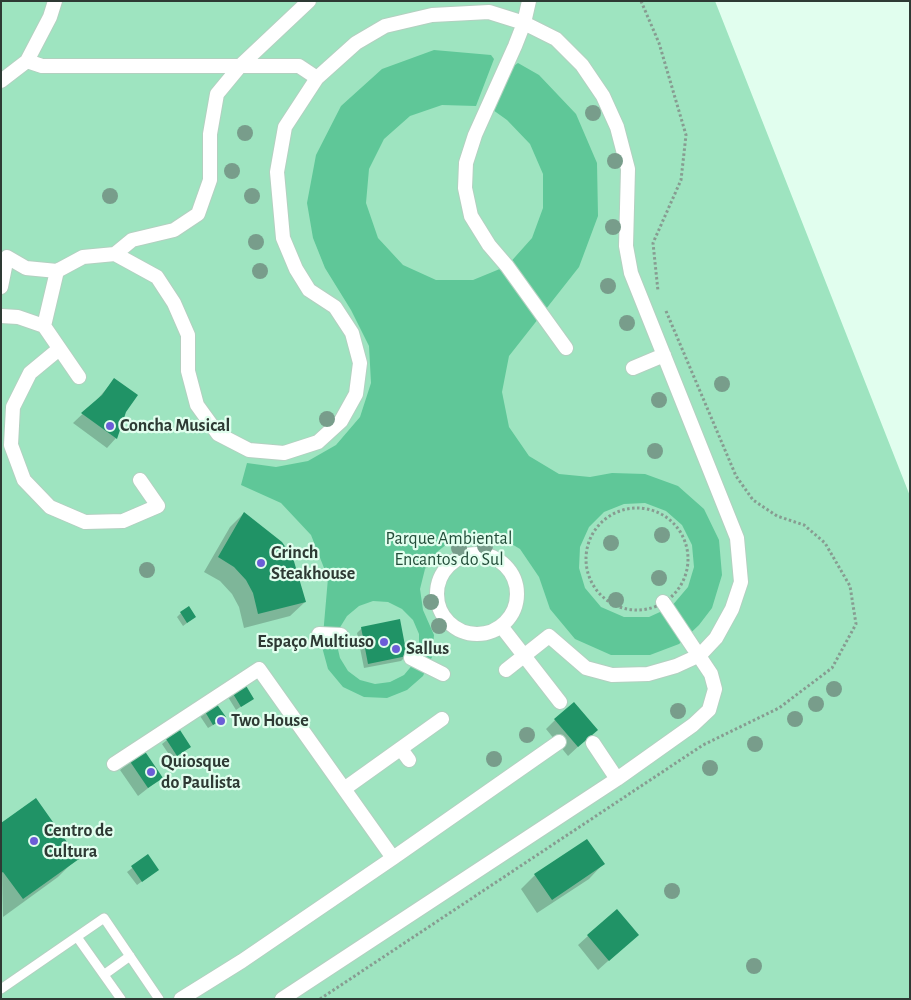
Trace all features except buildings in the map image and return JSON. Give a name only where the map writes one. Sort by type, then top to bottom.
[{"type":"street","points":[[1,81],[27,61],[50,17],[55,1]]},
{"type":"street","points":[[115,254],[132,240],[174,230],[198,214],[210,180],[210,134],[216,94],[241,66],[309,1]]},
{"type":"street","points":[[529,1],[524,23],[475,135],[466,163],[465,188],[471,216],[489,245],[507,266],[566,348]]},
{"type":"street","points":[[4,252],[26,268],[56,271],[83,257],[115,254],[157,277],[174,303],[188,335],[188,371],[197,406],[218,434],[249,450],[284,453],[318,442],[341,421],[356,394],[360,363],[352,333],[335,308],[309,290],[296,268],[283,238],[277,172],[285,127],[318,78],[356,43],[385,26],[432,15],[489,12],[524,23],[556,40],[582,65],[603,96],[617,127],[628,169],[626,246],[631,273],[737,538],[741,582],[732,609],[720,630],[700,655],[676,666],[648,674],[612,675],[586,668],[549,636],[506,670]]},
{"type":"street","points":[[27,61],[42,66],[299,66],[318,78]]},
{"type":"street","points":[[1,286],[4,252]]},
{"type":"street","points":[[44,326],[56,271]]},
{"type":"street","points":[[1,316],[18,317],[44,326],[79,377]]},
{"type":"street","points":[[59,348],[30,373],[13,407],[11,445],[24,480],[50,507],[85,522],[123,521],[158,506],[140,480]]},
{"type":"street","points":[[634,368],[664,355]]},
{"type":"street","points":[[482,554],[497,559],[509,570],[516,584],[516,599],[511,614],[501,626],[487,633],[471,634],[456,629],[444,618],[438,604],[437,588],[442,574],[452,562],[466,555],[482,554]]},
{"type":"street","points":[[282,999],[617,779],[681,734],[709,710],[715,689],[711,674],[663,602]]},
{"type":"street","points":[[501,626],[560,702]]},
{"type":"street","points":[[320,634],[340,635]]},
{"type":"street","points":[[412,659],[437,671]]},
{"type":"street","points":[[114,764],[259,670],[393,858]]},
{"type":"street","points":[[344,788],[405,755],[442,719]]},
{"type":"street","points":[[181,999],[242,961],[393,858],[446,813],[559,742]]},
{"type":"street","points":[[593,744],[617,779]]},
{"type":"lane","points":[[1,988],[104,918],[159,999]]},
{"type":"lane","points":[[77,937],[121,999]]},
{"type":"lane","points":[[105,974],[130,956]]},
{"type":"path","points":[[641,1],[659,44],[686,135],[681,180],[653,242],[657,290],[661,299]]},
{"type":"path","points":[[320,999],[703,745],[779,708],[832,668],[856,624],[850,586],[825,543],[804,525],[777,516],[753,500],[736,476],[665,308]]},
{"type":"path","points":[[629,508],[649,509],[667,517],[681,532],[687,551],[686,571],[678,589],[663,602],[644,609],[624,608],[606,600],[593,585],[586,567],[587,547],[596,528],[610,515],[629,508]]},
{"type":"green space","name":"Parque Ambiental Encantos do Sul","points":[[1,1],[715,1],[910,496],[910,999],[1,999]]},
{"type":"shaded area","points":[[434,50],[491,55],[494,59],[476,106],[442,105],[410,116],[384,139],[369,169],[366,203],[378,238],[403,265],[436,280],[473,280],[507,266],[532,238],[543,208],[543,174],[530,144],[507,120],[493,110],[512,67],[518,63],[539,75],[576,114],[597,163],[598,216],[579,267],[509,356],[502,392],[509,427],[529,456],[559,474],[590,477],[612,473],[645,474],[678,486],[704,509],[719,540],[722,575],[712,608],[699,625],[679,644],[650,655],[611,655],[575,639],[550,609],[539,577],[520,549],[500,537],[476,533],[453,539],[437,552],[425,569],[420,589],[423,610],[434,635],[432,657],[423,676],[407,690],[387,698],[364,697],[343,687],[328,669],[322,647],[328,578],[311,535],[281,503],[241,485],[247,463],[276,467],[308,461],[336,445],[360,417],[371,383],[369,346],[351,310],[325,268],[313,238],[307,203],[316,155],[341,106],[382,69]],"holes":[[[645,503],[666,511],[682,525],[692,545],[694,567],[688,587],[671,607],[649,617],[624,617],[601,607],[585,588],[579,568],[580,547],[589,527],[604,512],[624,504]],[[373,601],[388,602],[402,609],[413,620],[419,634],[419,649],[414,663],[404,675],[390,682],[375,684],[360,680],[348,671],[340,658],[336,641],[339,629],[347,616],[359,606]]]},
{"type":"place","name":"Concha Musical","points":[[110,426]]},
{"type":"place","name":"Grinch Steakhouse","points":[[261,563]]},
{"type":"place","name":"Espaço Multiuso","points":[[384,642]]},
{"type":"place","name":"Sallus","points":[[396,649]]},
{"type":"place","name":"Two House","points":[[221,721]]},
{"type":"place","name":"Quiosque do Paulista","points":[[151,772]]},
{"type":"place","name":"Centro de Cultura","points":[[34,841]]}]
